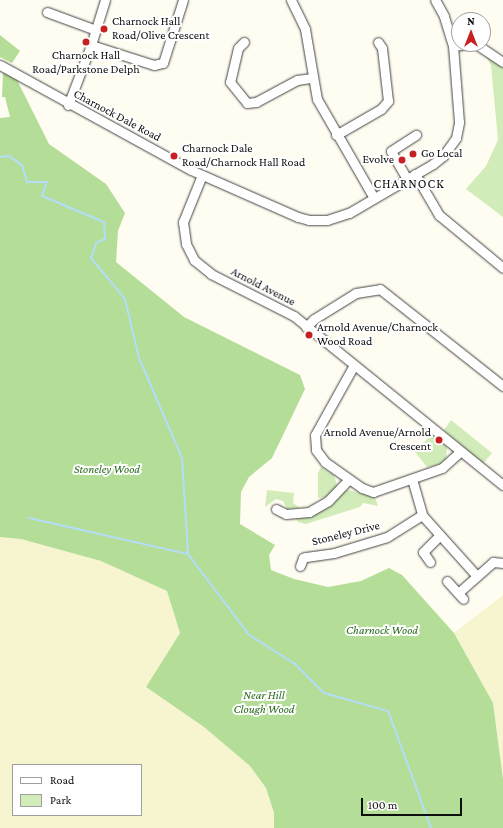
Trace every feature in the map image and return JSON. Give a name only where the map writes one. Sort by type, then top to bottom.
[{"type":"street","points":[[68,105],[91,45],[105,0]]},
{"type":"street","points":[[91,45],[154,65],[162,64],[182,0]]},
{"type":"street","points":[[291,0],[305,29],[312,78],[317,99],[336,135],[374,198]]},
{"type":"street","name":"Charnock Dale Road","points":[[435,0],[444,16],[451,39]]},
{"type":"street","points":[[47,12],[96,30]]},
{"type":"street","points":[[244,42],[238,48],[230,82],[248,103],[256,102],[297,80],[312,78]]},
{"type":"street","points":[[336,135],[381,109],[388,101],[382,48],[378,42]]},
{"type":"street","name":"Charnock Dale Road","points":[[0,66],[68,105],[133,137],[202,175],[309,220],[327,220],[340,217],[443,156],[458,130],[453,52]]},
{"type":"street","points":[[488,52],[503,62]]},
{"type":"street","points":[[416,135],[391,151],[439,215],[503,268]]},
{"type":"street","name":"Arnold Avenue","points":[[202,175],[183,222],[189,253],[202,268],[211,274],[284,310],[503,485]]},
{"type":"street","points":[[306,327],[314,319],[356,293],[368,289],[380,289],[503,386]]},
{"type":"street","points":[[354,365],[314,441],[321,458],[349,478],[373,492],[442,468],[460,452]]},
{"type":"street","points":[[276,509],[286,514],[309,512],[328,501],[349,478]]},
{"type":"street","points":[[412,479],[422,515],[439,536],[477,576]]},
{"type":"street","name":"Stoneley Drive","points":[[300,566],[303,558],[334,553],[387,537],[422,515]]},
{"type":"street","points":[[430,562],[423,552],[439,536]]},
{"type":"street","points":[[447,581],[460,596],[477,576],[493,562],[503,563]]},
{"type":"shaded area","points":[[0,537],[21,539],[101,561],[167,591],[180,633],[146,687],[204,727],[250,766],[266,788],[274,813],[274,828],[0,828]]},
{"type":"shaded area","points":[[503,595],[503,779],[493,703],[454,633]]},
{"type":"green space","points":[[0,35],[20,51],[12,63],[0,57]]},
{"type":"green space","points":[[484,53],[503,66],[503,217],[466,189],[486,166],[498,140],[491,65]]},
{"type":"green space","points":[[3,72],[17,80],[49,144],[106,184],[125,213],[118,231],[116,262],[184,317],[300,375],[305,389],[272,458],[249,477],[241,492],[240,524],[275,545],[269,555],[271,570],[294,579],[328,587],[361,581],[389,568],[402,575],[454,633],[493,703],[503,779],[503,828],[274,828],[274,813],[266,788],[250,766],[204,727],[146,687],[180,633],[167,591],[101,561],[21,539],[0,537],[0,118],[10,117],[5,97],[2,97]]},
{"type":"green space","points":[[451,420],[492,453],[483,464],[444,430]]},
{"type":"green space","points":[[431,435],[447,447],[446,459],[437,465],[427,467],[415,452]]},
{"type":"green space","points":[[321,467],[334,475],[337,486],[326,497],[318,498],[318,473]]},
{"type":"green space","points":[[267,490],[294,493],[293,503],[300,508],[287,509],[283,501],[276,499],[265,507]]},
{"type":"green space","points":[[348,490],[375,497],[378,506],[363,503],[360,507],[306,524],[298,522],[296,518],[310,514],[342,491]]},
{"type":"waterway","points":[[0,157],[9,156],[22,165],[27,182],[47,182],[42,196],[104,222],[105,239],[96,243],[91,258],[125,299],[139,358],[182,458],[188,554],[249,635],[295,664],[324,693],[388,711],[431,828]]},
{"type":"waterway","points":[[29,518],[188,554]]},
{"type":"place","name":"Charnock Hall Road/Olive Crescent","points":[[104,29]]},
{"type":"place","name":"Charnock Hall Road/Parkstone Delph","points":[[86,42]]},
{"type":"place","name":"Go Local","points":[[413,154]]},
{"type":"place","name":"Charnock Dale Road/Charnock Hall Road","points":[[174,156]]},
{"type":"place","name":"Evolve","points":[[402,160]]},
{"type":"place","name":"Arnold Avenue/Charnock Wood Road","points":[[309,335]]},
{"type":"place","name":"Arnold Avenue/Arnold Crescent","points":[[439,440]]},
{"type":"district","name":"CHARNOCK","points":[[409,184]]},
{"type":"park label","name":"Stoneley Wood","points":[[107,470]]},
{"type":"park label","name":"Charnock Wood","points":[[382,631]]},
{"type":"park label","name":"Near Hill Clough Wood","points":[[264,703]]}]
